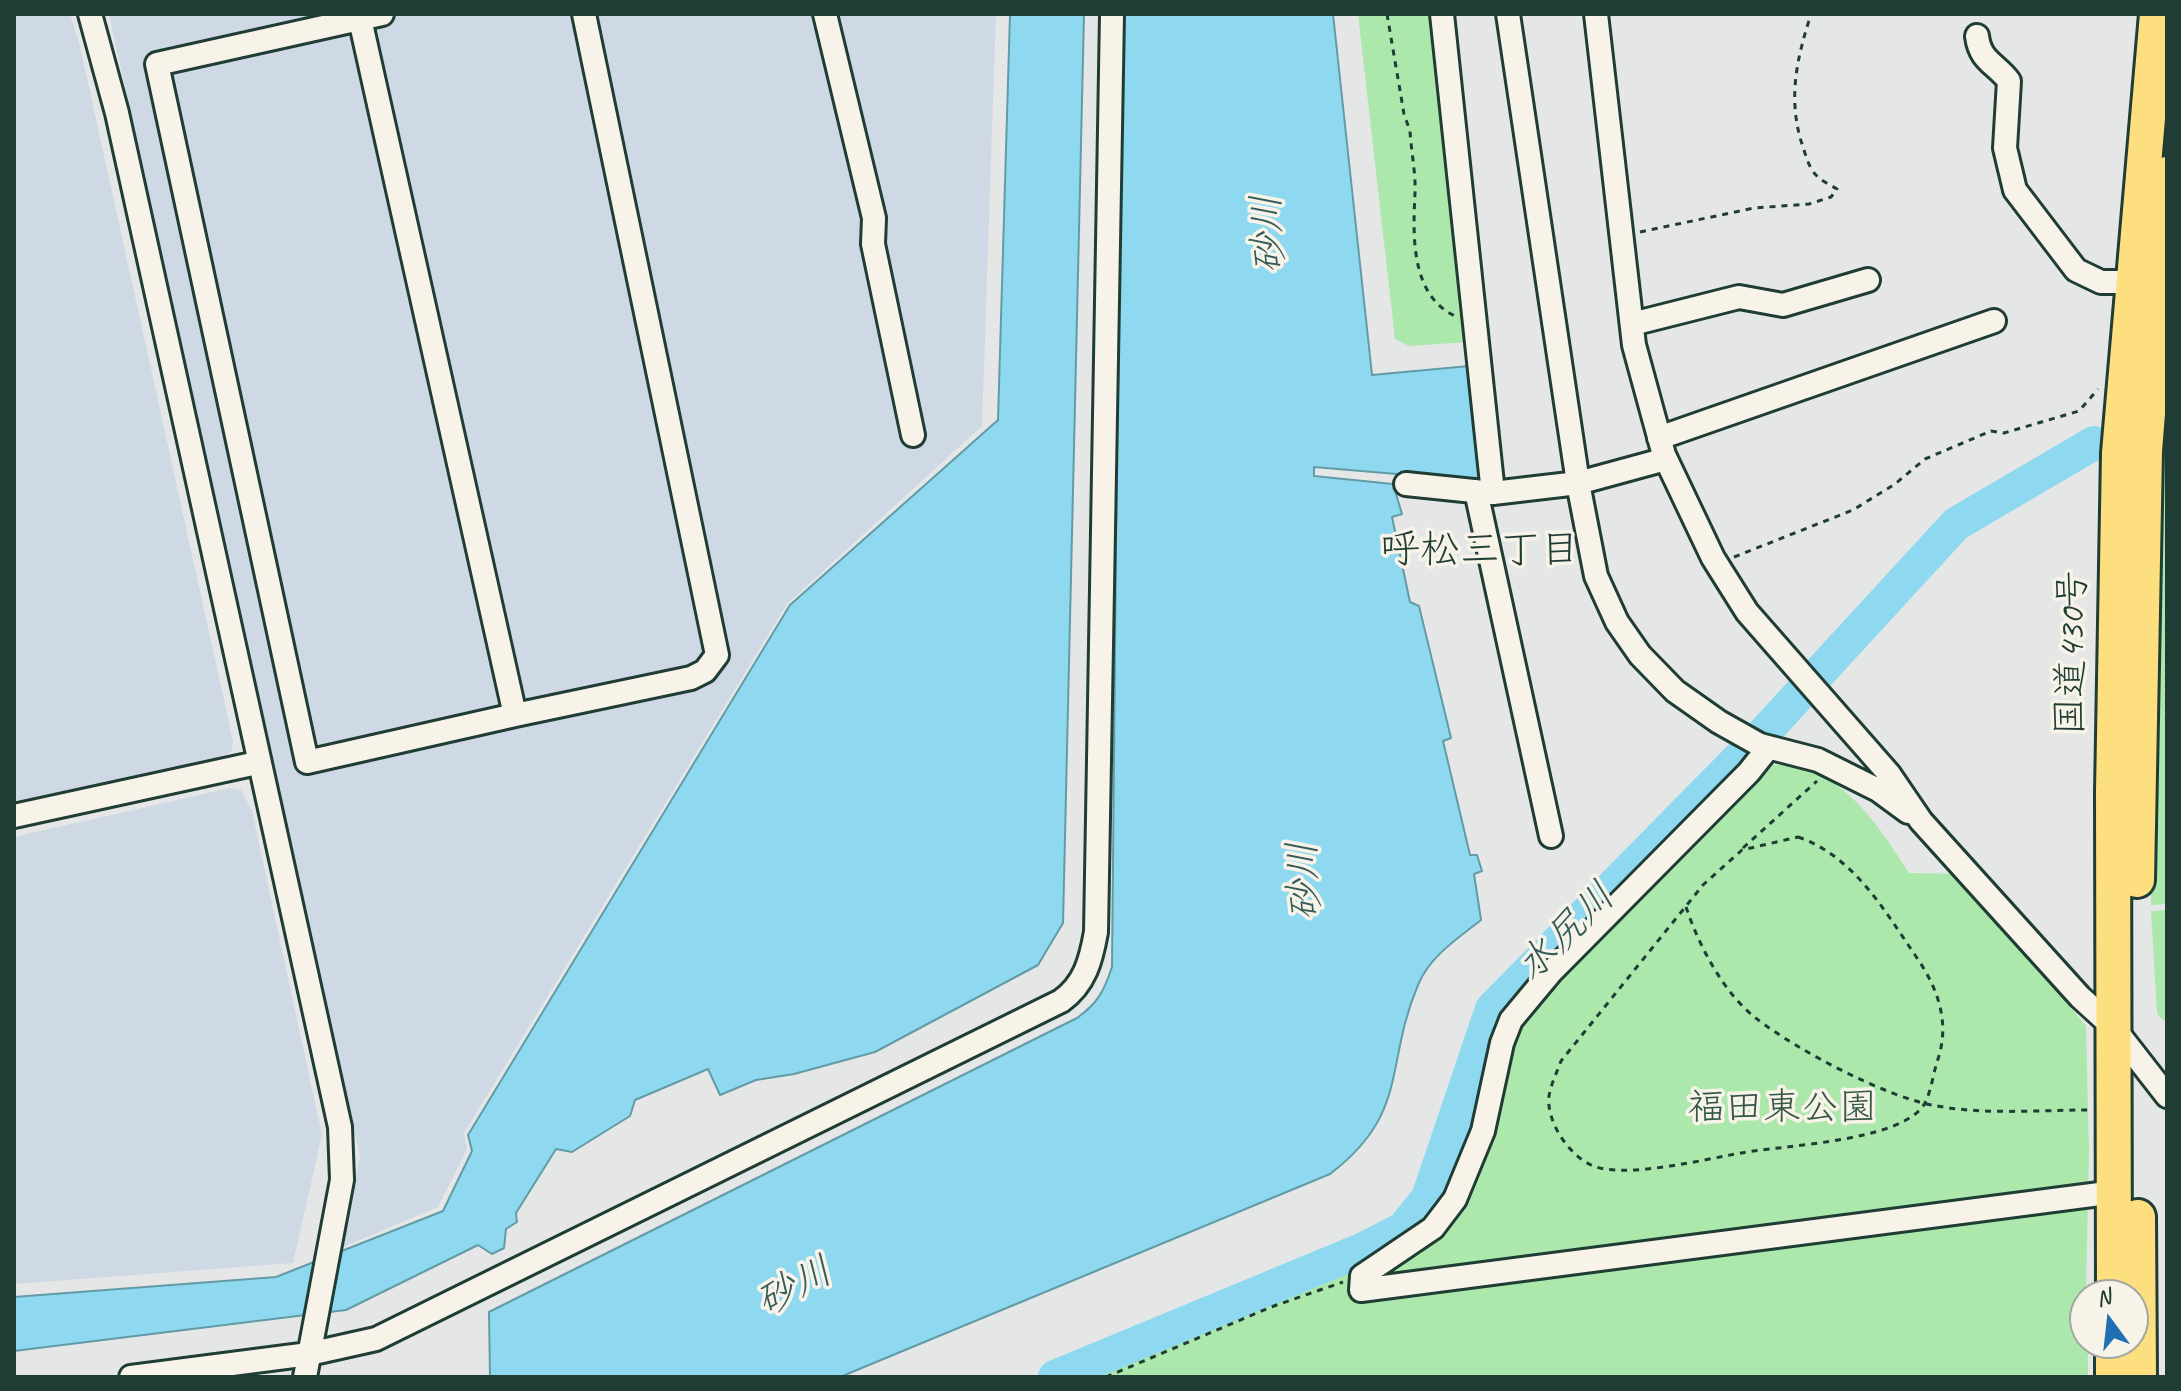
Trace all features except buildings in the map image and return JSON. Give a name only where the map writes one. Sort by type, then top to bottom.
[{"type":"highway","name":"国道430号","points":[[2139,1377],[2137,792],[2145,451],[2153,279],[2157,14]]},
{"type":"highway","name":"国道430号","points":[[2114,1279],[2113,792],[2119,453],[2125,368],[2153,279],[2167,174]]},
{"type":"street","points":[[90,14],[138,206],[257,763],[340,1127],[342,1180],[305,1377]]},
{"type":"street","points":[[515,715],[371,16],[157,64],[307,762],[691,678],[705,671],[717,655],[584,14]]},
{"type":"street","points":[[825,14],[874,218],[873,244],[913,435]]},
{"type":"street","points":[[131,1377],[310,1347],[361,1344],[391,1332],[1061,1001],[1083,977],[1096,932],[1112,14]]},
{"type":"street","points":[[1442,14],[1485,492],[1551,836]]},
{"type":"street","points":[[1508,14],[1578,483],[1596,576],[1617,622],[1640,655],[1675,691],[1757,743],[1832,767],[1878,790],[1921,821]]},
{"type":"street","points":[[1596,14],[1632,324],[1663,449],[1716,564],[1747,612],[1889,774],[1921,821],[2080,997],[2114,1028],[2167,1096]]},
{"type":"street","points":[[1977,36],[1979,51],[1985,60],[2009,81],[2005,148],[2015,190],[2076,270],[2101,282],[2153,279]]},
{"type":"street","points":[[1632,324],[1739,297],[1783,305],[1868,280]]},
{"type":"street","points":[[1406,484],[1485,492],[1578,483],[1994,321]]},
{"type":"street","points":[[1757,743],[1749,772],[1551,972],[1511,1020],[1502,1043],[1479,1145],[1455,1199],[1433,1228],[1362,1276],[1361,1290],[2115,1192]]},
{"type":"street","points":[[14,816],[257,763]]},
{"type":"path","points":[[1387,14],[1404,114],[1410,131],[1416,257],[1424,285],[1437,304],[1453,315]]},
{"type":"path","points":[[1620,237],[1712,215],[1754,208],[1789,208],[1831,197],[1837,189],[1816,176],[1807,160],[1795,119],[1793,97],[1798,58],[1811,14]]},
{"type":"path","points":[[1716,564],[1853,510],[1895,484],[1925,459],[1991,431],[2004,433],[2079,411],[2106,380],[2125,368]]},
{"type":"path","points":[[1742,850],[1798,837],[1821,845],[1849,864],[1909,946],[1930,976],[1945,1022],[1944,1044],[1925,1103],[1915,1114],[1878,1132],[1635,1170],[1592,1166],[1574,1153],[1558,1133],[1550,1109],[1549,1095],[1561,1061],[1703,885],[1832,767]]},
{"type":"path","points":[[1686,907],[1720,977],[1755,1018],[1823,1059],[1891,1091],[1925,1103],[1962,1110],[2097,1110]]},
{"type":"path","points":[[1106,1377],[1271,1307],[1362,1276]]},
{"type":"shaded area","points":[[14,14],[70,14],[79,42],[233,741],[232,751],[207,765],[14,806]]},
{"type":"shaded area","points":[[109,14],[996,14],[982,426],[787,604],[464,1133],[467,1149],[438,1207],[341,1248],[360,1156]]},
{"type":"shaded area","points":[[230,788],[241,790],[252,811],[322,1135],[293,1263],[14,1284],[14,837]]},
{"type":"green space","points":[[1358,14],[1439,14],[1469,342],[1409,346],[1395,339]]},
{"type":"green space","points":[[2167,417],[2167,904],[2151,905],[2159,434]]},
{"type":"green space","name":"福田東公園","points":[[1747,764],[1775,765],[1813,771],[1848,794],[1881,832],[1909,873],[1959,874],[2086,1026],[2089,1150],[2086,1279],[2069,1279],[2069,1359],[2088,1359],[2088,1377],[1087,1377],[1411,1236],[1433,1213],[1460,1169],[1488,1055],[1503,1019],[1650,856]]},
{"type":"green space","points":[[2167,910],[2167,1023],[2157,1014],[2151,911]]},
{"type":"water","points":[[1010,14],[1084,14],[1063,923],[1038,965],[875,1052],[794,1074],[756,1080],[720,1095],[708,1069],[635,1100],[630,1116],[572,1152],[556,1149],[516,1213],[517,1222],[506,1229],[504,1248],[492,1254],[478,1245],[346,1310],[14,1351],[14,1297],[276,1277],[443,1211],[472,1151],[468,1135],[790,605],[998,420]]},
{"type":"water","name":"砂川","points":[[1121,14],[1333,14],[1372,375],[1469,366],[1483,475],[1479,481],[1314,467],[1314,476],[1393,484],[1402,514],[1392,517],[1410,602],[1419,606],[1451,738],[1443,741],[1470,855],[1477,855],[1482,871],[1474,874],[1481,920],[1445,949],[1423,975],[1408,1014],[1384,1108],[1373,1130],[1355,1152],[1330,1174],[840,1377],[490,1377],[489,1312],[1077,1018],[1095,1002],[1106,983],[1112,967]]},
{"type":"waterway","name":"水尻川","points":[[1055,1377],[1364,1249],[1403,1229],[1428,1198],[1492,1009],[1763,734],[1956,524],[2094,443]]},
{"type":"district","name":"呼松三丁目","points":[[1480,552]]}]
